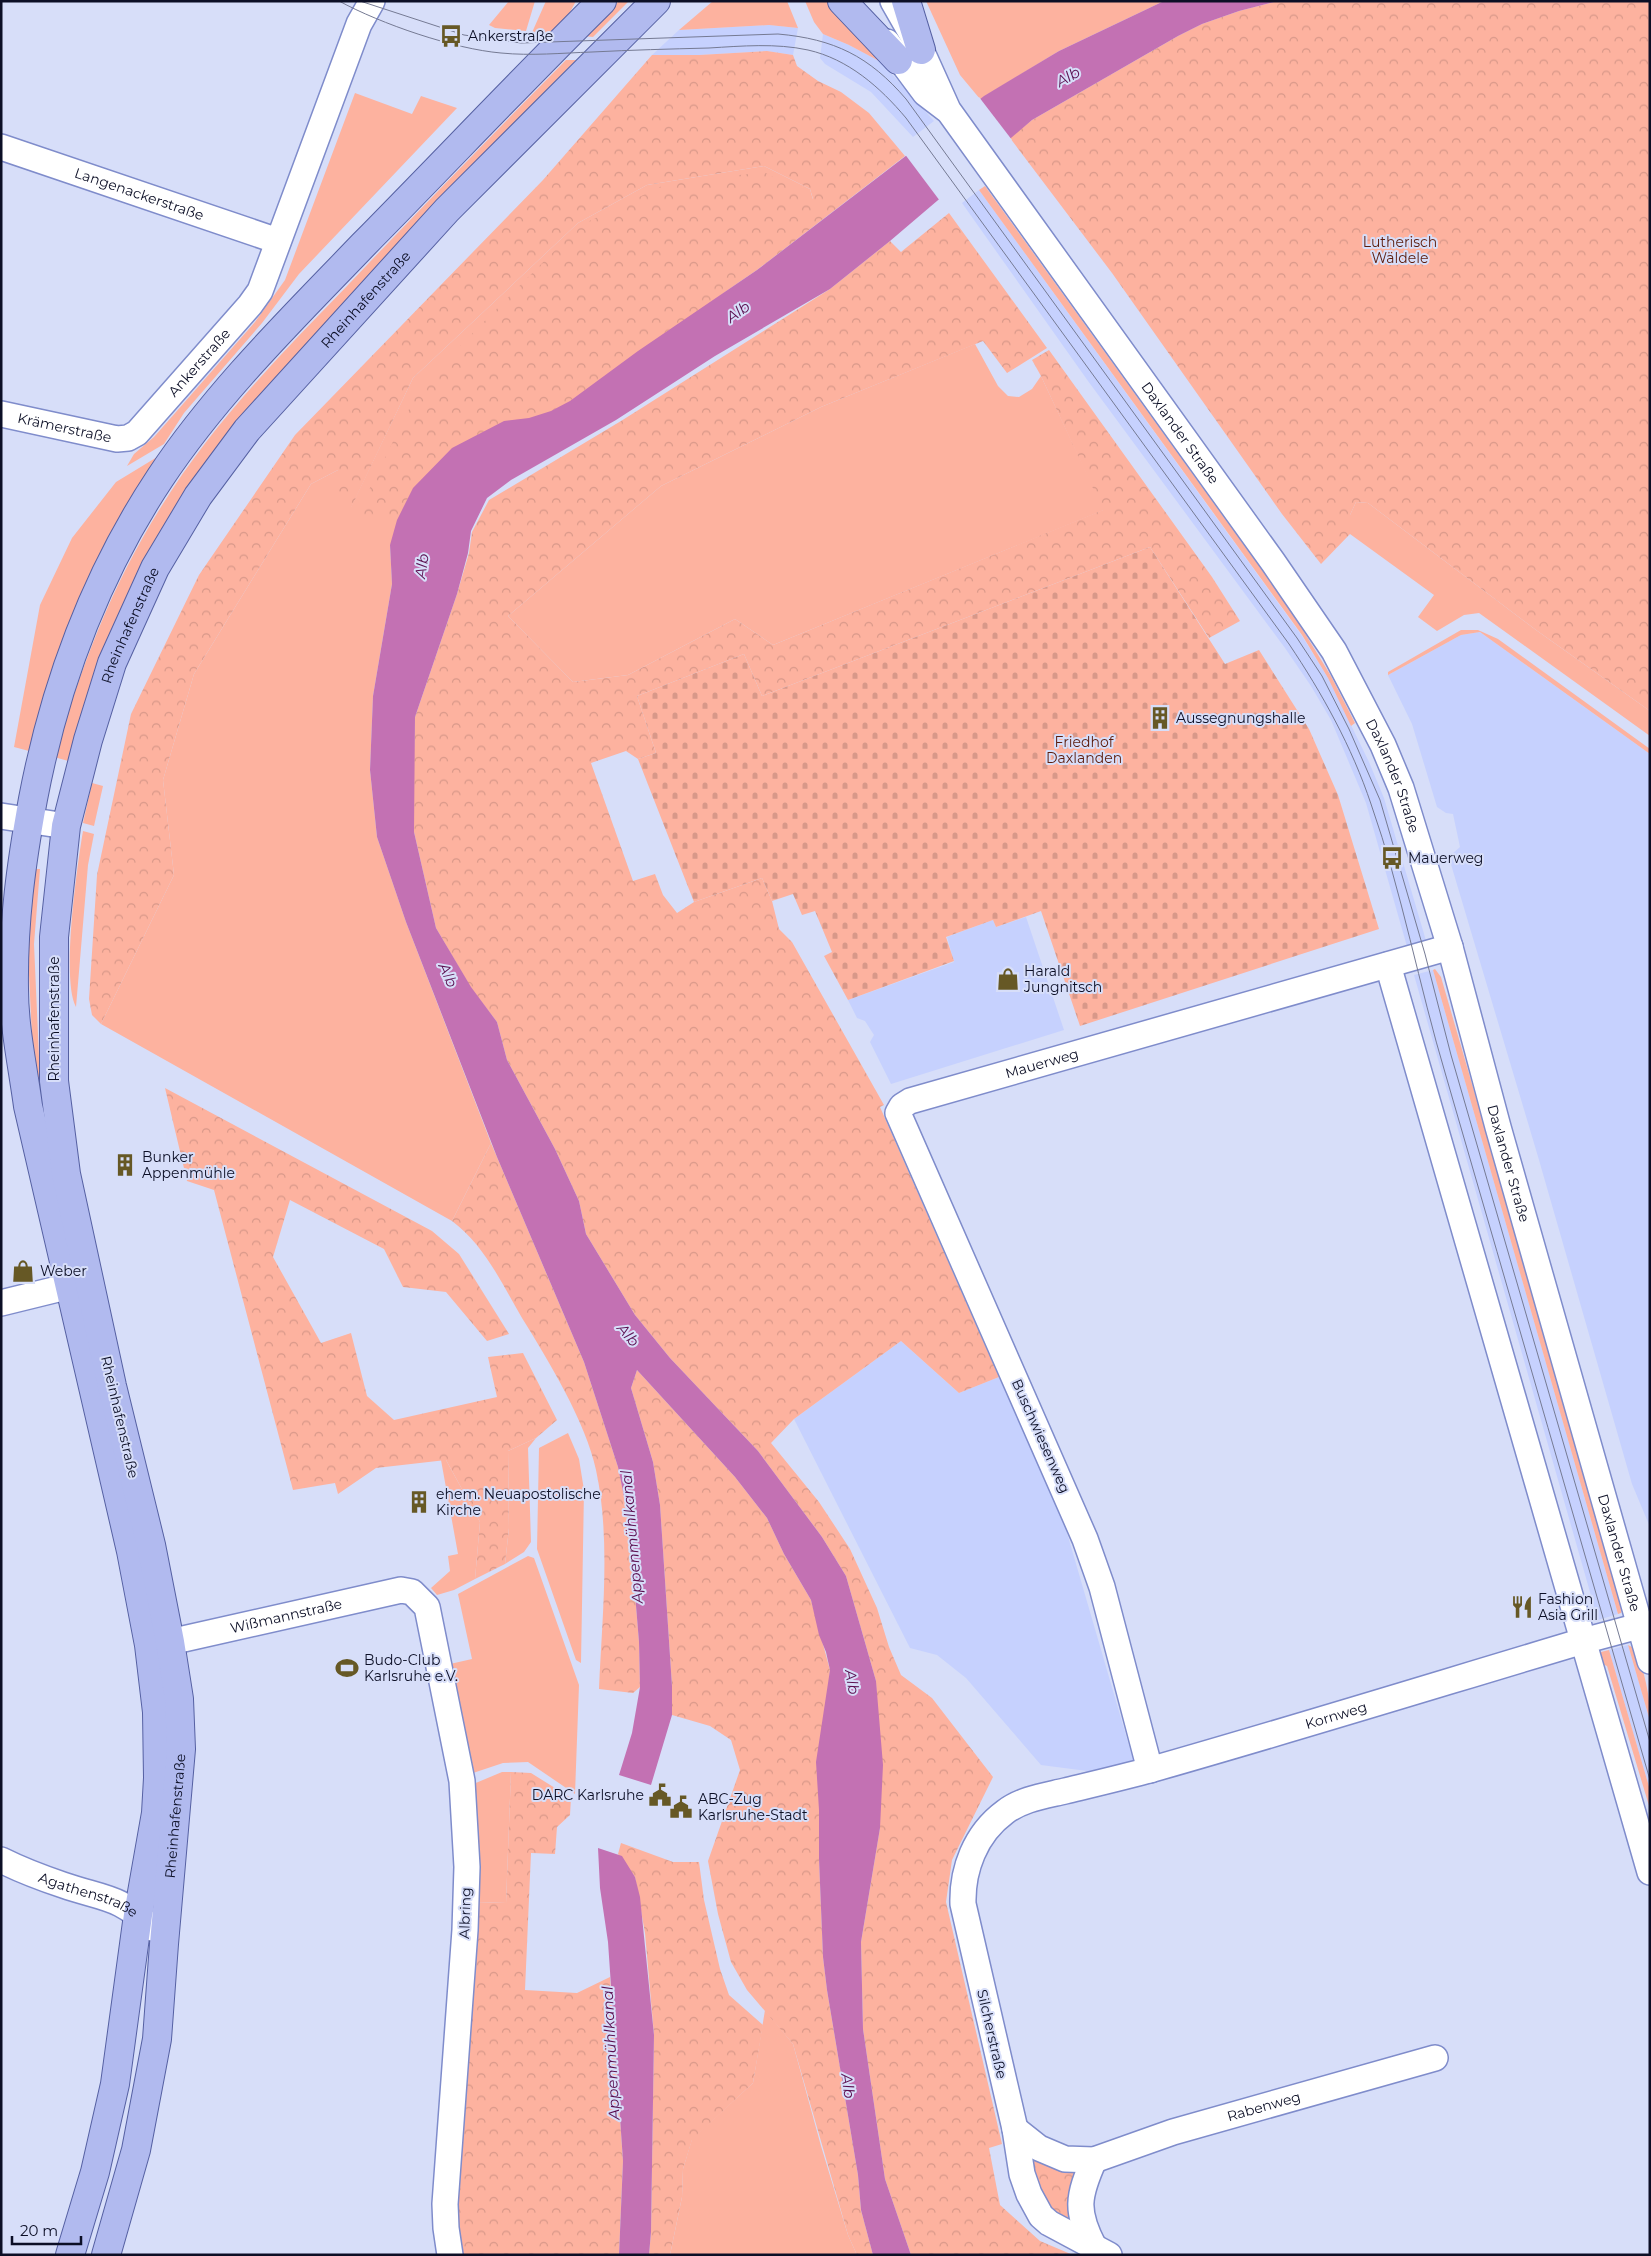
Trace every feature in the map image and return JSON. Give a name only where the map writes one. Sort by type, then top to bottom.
[{"type":"main road","name":"Rheinhafenstraße","points":[[70,2255],[95,2172],[115,2084],[138,1915],[156,1813],[158,1778],[157,1712],[149,1645],[131,1551],[28,1106],[11,1053],[16,913],[20,872],[45,741],[74,646],[90,605],[112,560],[161,476],[210,411],[274,339],[602,1]]},
{"type":"main road","name":"Rheinhafenstraße","points":[[106,2255],[136,2150],[152,2077],[158,2039],[164,1944],[181,1749],[179,1699],[170,1642],[151,1545],[112,1386],[66,1174],[54,1081],[54,937],[66,826],[88,740],[112,663],[154,568],[198,496],[247,430],[441,217],[656,1]]},
{"type":"main road","points":[[842,1],[910,55]]},
{"type":"main road","points":[[906,1],[910,55]]},
{"type":"street","name":"Daxlander Straße","points":[[859,1],[910,55]]},
{"type":"street","name":"Daxlander Straße","points":[[893,1],[925,94],[948,110],[1273,562],[1334,651],[1382,744],[1401,788],[1450,947],[1498,1127],[1638,1626],[1650,1661]]},
{"type":"street","name":"Ankerstraße","points":[[128,438],[137,433],[250,305],[260,291],[367,2]]},
{"type":"street","name":"Langenackerstraße","points":[[1,147],[278,241]]},
{"type":"street","name":"Krämerstraße","points":[[1,414],[118,439],[128,438]]},
{"type":"street","points":[[1,816],[66,826]]},
{"type":"street","name":"Mauerweg","points":[[898,1113],[902,1106],[910,1101],[1450,947]]},
{"type":"street","points":[[1388,965],[1650,1872]]},
{"type":"street","name":"Buschwiesenweg","points":[[898,1113],[1085,1538],[1102,1587],[1150,1770]]},
{"type":"street","points":[[1,1303],[70,1286]]},
{"type":"street","name":"Wißmannstraße","points":[[170,1642],[401,1590]]},
{"type":"street","name":"Albring","points":[[401,1590],[412,1592],[428,1607],[462,1781],[467,1866],[466,1921],[445,2204],[450,2255]]},
{"type":"street","name":"Kornweg","points":[[1032,1798],[1150,1770],[1583,1640],[1638,1626]]},
{"type":"street","name":"Silcherstraße","points":[[1032,1798],[1006,1811],[994,1822],[974,1851],[966,1867],[962,1884],[962,1904],[1015,2130],[1022,2174],[1028,2194],[1041,2216],[1049,2223],[1102,2251]]},
{"type":"street","name":"Agathenstraße","points":[[1,1860],[64,1886],[114,1899],[138,1915],[164,1944]]},
{"type":"street","name":"Rabenweg","points":[[1015,2130],[1039,2148],[1065,2159],[1094,2160],[1174,2132],[1434,2058]]},
{"type":"street","points":[[1094,2160],[1086,2178],[1080,2213],[1084,2227],[1102,2251]]},
{"type":"shaded area","points":[[769,25],[798,28],[793,55],[767,51],[699,55],[652,55],[679,30]]},
{"type":"shaded area","points":[[823,34],[881,62],[934,121],[913,137],[871,92],[825,64],[820,58]]},
{"type":"shaded area","points":[[979,190],[1302,636],[1328,678],[1369,762],[1384,798],[1427,944],[1408,950],[1366,803],[1331,720],[1311,686],[1088,381],[962,203]]},
{"type":"shaded area","points":[[1480,632],[1650,754],[1650,1527],[1632,1484],[1539,1160],[1450,861],[1451,855],[1460,847],[1453,814],[1446,813],[1437,807],[1412,724],[1388,675],[1461,635]]},
{"type":"shaded area","points":[[1026,917],[1064,1030],[891,1084],[870,1042],[874,1035],[865,1021],[857,1018],[848,1000],[954,962],[947,937],[993,920],[996,927]]},
{"type":"shaded area","points":[[1433,970],[1618,1614],[1598,1620],[1414,975]]},
{"type":"shaded area","points":[[901,1341],[959,1393],[999,1377],[1065,1526],[1134,1763],[1095,1772],[1041,1765],[966,1678],[937,1655],[910,1648],[794,1419]]},
{"type":"shaded area","points":[[1628,1645],[1650,1721],[1650,1790],[1609,1650]]},
{"type":"green space","points":[[509,1],[535,1],[526,31],[495,28],[489,25]]},
{"type":"green space","points":[[546,1],[576,1],[569,14],[547,37],[530,37]]},
{"type":"green space","points":[[619,1],[629,1],[593,37],[584,36]]},
{"type":"green space","points":[[713,1],[787,1],[798,28],[769,25],[679,30]]},
{"type":"green space","points":[[805,1],[829,1],[881,62],[823,34],[814,22]]},
{"type":"green space","points":[[926,1],[1164,1],[1059,51],[980,99],[960,75]]},
{"type":"green space","name":"Lutherisch Wäldele","points":[[1278,1],[1650,1],[1650,711],[1536,630],[1368,503],[1356,502],[1350,515],[1350,534],[1321,564],[1282,514],[1112,273],[1010,138],[1032,120],[1178,36],[1202,24],[1239,11]]},
{"type":"green space","points":[[767,51],[793,55],[797,66],[818,81],[841,92],[869,113],[905,156],[757,270],[638,351],[570,401],[551,411],[529,418],[504,421],[452,448],[413,488],[397,520],[357,514],[421,385],[579,226],[666,184],[764,172],[813,199],[810,189],[764,166],[647,185],[578,223],[413,378],[351,508],[338,502],[338,470],[311,484],[194,674],[163,780],[174,875],[101,1024],[92,1015],[89,999],[97,875],[131,714],[199,575],[295,435],[543,180],[652,55],[699,55]]},
{"type":"green space","points":[[566,60],[576,60],[442,196],[418,229],[236,428],[72,762],[54,757],[75,691],[112,598],[143,537],[181,476],[202,447],[248,391],[298,337]]},
{"type":"green space","points":[[355,93],[412,114],[421,96],[457,108],[299,274],[262,323],[184,413],[164,444],[127,466],[134,454],[154,437],[255,322],[285,280]]},
{"type":"green space","points":[[764,166],[810,189],[819,221],[390,545],[392,584],[373,696],[370,770],[377,837],[406,922],[491,1143],[452,1221],[101,1024],[174,875],[163,780],[194,674],[311,484],[338,470],[351,507],[413,378],[578,223],[647,185]]},
{"type":"green space","points":[[985,186],[1290,609],[1331,676],[1355,723],[1351,726],[1328,678],[1302,635],[979,190]]},
{"type":"green space","points":[[949,213],[1047,348],[1007,373],[983,341],[821,407],[661,486],[508,616],[573,682],[628,675],[735,619],[773,645],[1103,510],[1032,360],[1049,350],[1212,577],[1240,621],[1209,638],[1150,547],[762,696],[744,654],[637,696],[656,753],[638,759],[626,751],[591,763],[633,881],[655,874],[663,895],[677,913],[694,902],[762,878],[772,901],[779,929],[792,942],[884,1105],[880,1107],[999,1377],[959,1393],[901,1341],[794,1419],[771,1443],[819,1502],[850,1549],[877,1608],[889,1647],[901,1675],[932,1698],[993,1777],[952,1860],[946,1902],[1002,2144],[989,2148],[1000,2205],[1040,2241],[1073,2255],[911,2255],[885,2179],[863,2029],[861,1942],[880,1828],[876,1681],[846,1576],[822,1537],[758,1451],[670,1358],[635,1315],[586,1234],[579,1201],[555,1149],[507,1060],[497,1022],[471,988],[436,928],[414,832],[415,717],[457,594],[469,553],[472,532],[489,500],[621,421],[830,289],[890,241],[901,252]]},
{"type":"green space","points":[[975,344],[998,386],[1008,396],[1019,397],[1032,389],[1041,376],[1104,510],[773,645],[735,619],[628,675],[573,682],[508,616],[661,486],[821,407]]},
{"type":"green space","points":[[167,451],[99,561],[61,645],[29,751],[14,747],[40,605],[72,538],[116,482]]},
{"type":"green space","points":[[1356,502],[1368,503],[1536,630],[1650,711],[1650,736],[1479,613],[1464,615],[1437,631],[1418,617],[1434,595],[1350,534],[1350,515]]},
{"type":"green space","name":"Friedhof Daxlanden","points":[[1150,547],[1225,664],[1259,650],[1309,729],[1338,795],[1379,929],[1080,1026],[1041,911],[996,927],[993,920],[946,937],[954,961],[848,1000],[824,956],[832,952],[815,911],[802,915],[793,894],[772,901],[762,878],[694,902],[638,759],[656,753],[637,696],[744,654],[762,696]]},
{"type":"green space","points":[[1461,630],[1478,630],[1498,639],[1650,749],[1650,754],[1480,632],[1461,635],[1388,675],[1388,672]]},
{"type":"green space","points":[[92,783],[103,786],[94,826],[83,823]]},
{"type":"green space","points":[[83,831],[94,834],[88,865],[76,1007],[72,993],[70,949],[74,895]]},
{"type":"green space","points":[[34,869],[40,869],[34,944],[39,1057],[50,1133],[168,1773],[33,1057],[27,934]]},
{"type":"green space","points":[[1435,969],[1441,977],[1623,1605],[1621,1613],[1618,1614],[1433,970]]},
{"type":"green space","points":[[165,1088],[432,1231],[459,1254],[509,1334],[487,1341],[446,1292],[403,1287],[384,1249],[290,1200],[273,1257],[321,1343],[351,1333],[367,1396],[394,1420],[497,1397],[488,1357],[523,1353],[557,1420],[536,1438],[508,1451],[509,1528],[505,1564],[475,1579],[480,1522],[446,1460],[376,1468],[338,1494],[335,1483],[293,1490],[214,1190],[187,1181]]},
{"type":"green space","points":[[491,1143],[584,1362],[618,1467],[629,1521],[639,1642],[640,1687],[633,1693],[599,1689],[604,1579],[603,1523],[601,1496],[596,1470],[584,1432],[554,1372],[492,1265],[464,1231],[452,1221]]},
{"type":"green space","points":[[637,1370],[735,1477],[767,1518],[784,1554],[811,1600],[830,1670],[820,1810],[819,1859],[823,1957],[858,2175],[861,2210],[873,2255],[857,2255],[848,2235],[793,2044],[747,1990],[731,1962],[718,1914],[708,1861],[740,1770],[731,1740],[710,1726],[672,1715],[672,1686],[660,1505],[653,1462],[631,1388]]},
{"type":"green space","points":[[568,1433],[579,1459],[584,1490],[581,1663],[576,1660],[537,1549],[539,1448]]},
{"type":"green space","points":[[536,1438],[528,1448],[531,1542],[524,1552],[505,1564],[509,1528],[508,1451]]},
{"type":"green space","points":[[441,1460],[446,1460],[480,1522],[475,1579],[454,1590],[437,1595],[431,1588],[450,1571],[448,1556],[458,1554]]},
{"type":"green space","points":[[528,1556],[534,1558],[579,1685],[575,1794],[528,1762],[503,1763],[470,1774],[450,1664],[472,1659],[458,1594]]},
{"type":"green space","points":[[1628,1645],[1634,1648],[1644,1674],[1648,1693],[1650,1721]]},
{"type":"green space","points":[[1609,1650],[1650,1790],[1650,1809],[1607,1666],[1600,1663],[1597,1653]]},
{"type":"green space","points":[[502,1772],[511,1772],[506,1903],[476,1902],[471,1785]]},
{"type":"green space","points":[[511,1772],[531,1773],[571,1798],[570,1815],[557,1827],[555,1854],[531,1853],[525,1990],[577,1993],[610,1977],[623,2161],[619,2255],[458,2255],[456,2168],[476,1902],[506,1903]]},
{"type":"green space","points":[[621,1843],[673,1862],[699,1862],[704,1900],[720,1969],[729,1995],[763,2025],[753,2083],[692,2140],[683,2169],[682,2197],[670,2255],[649,2255],[654,2035],[645,1933],[635,1877],[618,1854]]},
{"type":"green space","points":[[765,2010],[793,2044],[821,2146],[848,2235],[857,2255],[670,2255],[682,2197],[683,2169],[692,2139],[753,2083]]},
{"type":"green space","points":[[1025,2159],[1082,2171],[1067,2224],[1037,2195]]},
{"type":"water","points":[[1164,1],[1278,1],[1239,11],[1202,24],[1032,120],[890,241],[830,289],[715,356],[616,420],[511,480],[487,498],[471,531],[468,553],[457,594],[415,717],[414,832],[436,928],[471,987],[497,1022],[507,1060],[555,1149],[579,1201],[586,1234],[635,1315],[670,1358],[758,1451],[822,1537],[846,1576],[876,1681],[883,1765],[880,1828],[861,1942],[863,2029],[885,2179],[911,2255],[873,2255],[861,2210],[858,2175],[823,1957],[816,1762],[830,1670],[826,1652],[819,1635],[811,1600],[784,1554],[767,1518],[735,1477],[637,1370],[631,1388],[653,1462],[660,1505],[672,1686],[672,1715],[651,1785],[619,1775],[632,1733],[640,1687],[639,1642],[629,1521],[618,1467],[584,1362],[497,1157],[406,922],[377,837],[370,770],[373,696],[392,584],[390,545],[397,520],[413,488],[452,448],[504,421],[529,418],[551,411],[570,401],[638,351],[757,270],[984,96],[1059,51]]},
{"type":"water","points":[[598,1848],[622,1856],[635,1877],[640,1897],[654,2035],[649,2255],[619,2255],[623,2161],[608,1942],[600,1888]]},
{"type":"pier","points":[[979,97],[1012,140],[940,201],[904,153]]},
{"type":"tram line","points":[[339,1],[396,27],[440,41],[482,51],[501,53],[546,54],[759,46],[784,46],[808,50],[823,54],[850,67],[874,85],[906,118],[1289,644],[1324,701],[1355,762],[1371,804],[1392,871],[1436,1042],[1650,1780]]},
{"type":"tram line","points":[[360,1],[464,35],[521,43],[778,34],[798,36],[833,45],[849,52],[878,71],[906,99],[1297,638],[1322,676],[1349,729],[1380,800],[1425,954],[1451,1055],[1650,1742]]},
{"type":"place","name":"Ankerstraße","points":[[451,36]]},
{"type":"place","name":"Aussegnungshalle","points":[[1160,718]]},
{"type":"place","name":"Mauerweg","points":[[1392,858]]},
{"type":"place","name":"Harald Jungnitsch","points":[[1008,979]]},
{"type":"place","name":"Bunker Appenmühle","points":[[125,1165]]},
{"type":"place","name":"Weber","points":[[23,1271]]},
{"type":"place","name":"ehem. Neuapostolische Kirche","points":[[419,1502]]},
{"type":"place","name":"Fashion Asia Grill","points":[[1522,1607]]},
{"type":"place","name":"Budo-Club Karlsruhe e.V.","points":[[347,1668]]},
{"type":"place","name":"DARC Karlsruhe","points":[[660,1795]]},
{"type":"place","name":"ABC-Zug Karlsruhe-Stadt","points":[[681,1807]]},
{"type":"water label","name":"Alb","points":[[1068,77]]},
{"type":"water label","name":"Alb","points":[[738,312]]},
{"type":"water label","name":"Alb","points":[[422,566]]},
{"type":"water label","name":"Alb","points":[[448,975]]},
{"type":"water label","name":"Alb","points":[[628,1335]]},
{"type":"water label","name":"Appenmühlkanal","points":[[632,1537]]},
{"type":"water label","name":"Alb","points":[[852,1682]]},
{"type":"water label","name":"Appenmühlkanal","points":[[611,2053]]},
{"type":"water label","name":"Alb","points":[[848,2086]]}]
